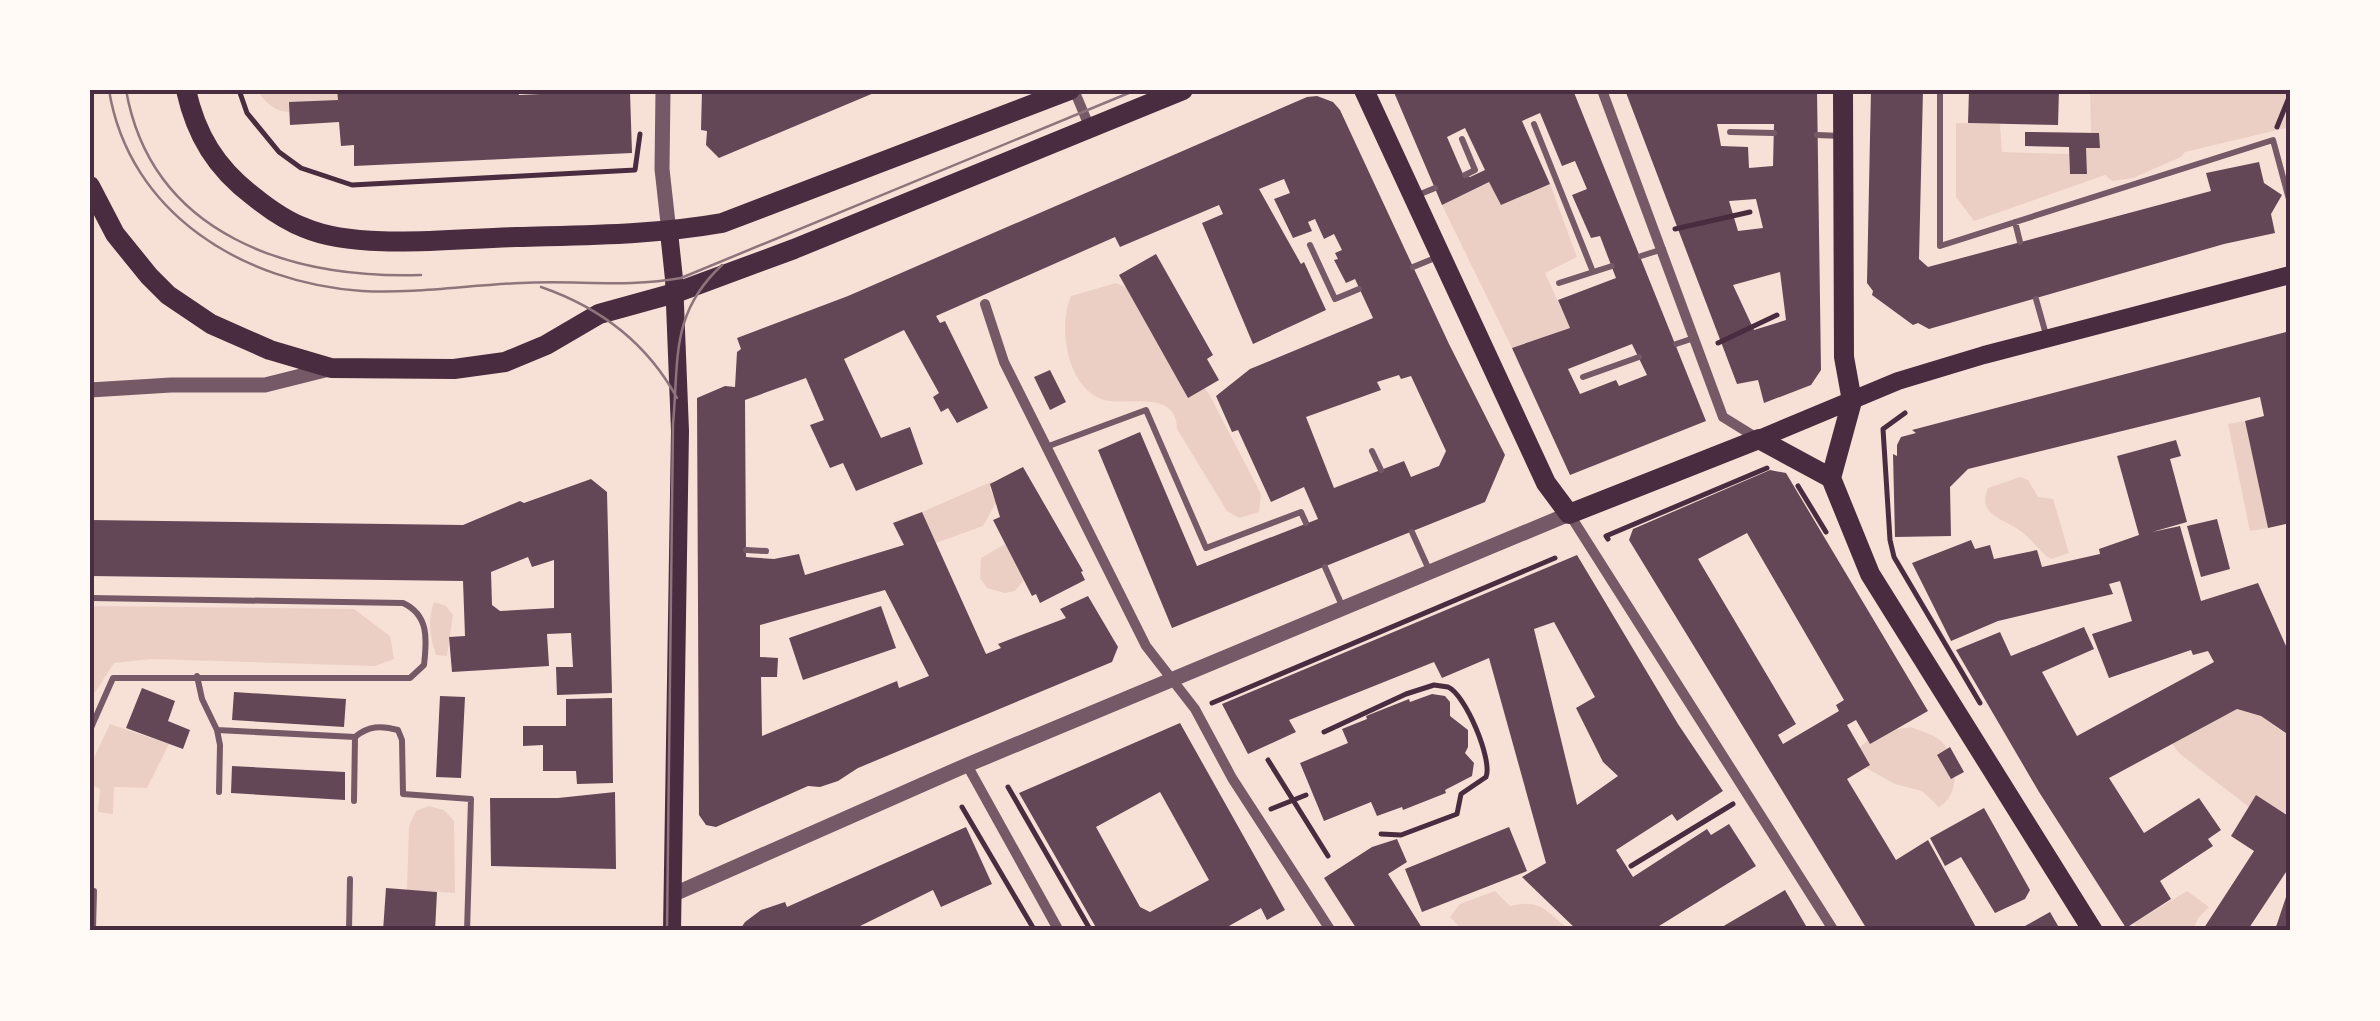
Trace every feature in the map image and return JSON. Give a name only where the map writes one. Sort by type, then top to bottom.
[{"type":"main road","points":[[186,90],[196,128],[226,176],[282,217],[306,229],[337,237],[397,240],[669,232],[722,224],[1072,90]]},
{"type":"main road","points":[[90,186],[101,212],[131,256],[166,293],[250,342],[331,368],[454,369],[505,362],[598,314],[675,293],[794,249],[1183,90]]},
{"type":"main road","points":[[1364,90],[1546,482],[1569,514],[1898,381],[2290,275]]},
{"type":"main road","points":[[1843,90],[1844,357],[1852,401],[1831,478],[1870,574],[2093,931]]},
{"type":"main road","points":[[669,232],[675,293],[683,548],[672,931]]},
{"type":"main road","points":[[1759,439],[1831,478]]},
{"type":"street","points":[[663,90],[662,169],[669,232]]},
{"type":"street","points":[[1072,90],[1090,129]]},
{"type":"street","points":[[1602,90],[1723,417],[1759,439]]},
{"type":"street","points":[[986,304],[1004,362],[1146,646],[1194,709],[1232,778],[1331,931]]},
{"type":"street","points":[[90,390],[170,385],[265,386],[331,368]]},
{"type":"street","points":[[672,895],[967,765],[1569,514],[1834,931]]},
{"type":"street","points":[[967,765],[1059,931]]},
{"type":"lane","points":[[1940,90],[1940,246],[2273,140],[2290,202]]},
{"type":"lane","points":[[1534,124],[1593,272]]},
{"type":"lane","points":[[1730,132],[1774,133]]},
{"type":"lane","points":[[1818,135],[1843,136]]},
{"type":"lane","points":[[1462,139],[1475,170],[1465,175]]},
{"type":"lane","points":[[1412,197],[1434,188]]},
{"type":"lane","points":[[2014,222],[2020,242]]},
{"type":"lane","points":[[1310,245],[1335,299],[1360,289]]},
{"type":"lane","points":[[1641,256],[1663,248]]},
{"type":"lane","points":[[1413,267],[1440,256]]},
{"type":"lane","points":[[1559,283],[1612,266]]},
{"type":"lane","points":[[2036,299],[2048,340]]},
{"type":"lane","points":[[1676,344],[1695,338]]},
{"type":"lane","points":[[1583,376],[1639,358]]},
{"type":"lane","points":[[1046,447],[1146,410],[1206,548],[1301,512],[1306,524]]},
{"type":"lane","points":[[1372,452],[1381,470]]},
{"type":"lane","points":[[1412,532],[1431,573]]},
{"type":"lane","points":[[746,550],[766,550]]},
{"type":"lane","points":[[1325,567],[1344,609]]},
{"type":"lane","points":[[90,598],[403,603],[416,609],[423,619],[424,665],[410,678],[113,678],[90,730]]},
{"type":"lane","points":[[197,676],[220,745],[219,792]]},
{"type":"lane","points":[[217,730],[355,737],[376,726],[398,730],[402,740],[403,794],[471,799],[467,931]]},
{"type":"lane","points":[[354,801],[355,737]]},
{"type":"lane","points":[[349,931],[350,879]]},
{"type":"lane","points":[[90,891],[94,891],[92,928],[130,931]]},
{"type":"path","points":[[238,90],[247,114],[278,152],[301,168],[352,186],[635,170],[642,122]]},
{"type":"path","points":[[2273,140],[2290,95]]},
{"type":"path","points":[[1675,229],[1750,212]]},
{"type":"path","points":[[1718,344],[1776,315]]},
{"type":"path","points":[[1905,413],[1882,429],[1894,557],[1985,711]]},
{"type":"path","points":[[1606,536],[1784,461]]},
{"type":"path","points":[[1210,704],[1555,558]]},
{"type":"path","points":[[1324,732],[1420,689],[1448,686],[1460,696],[1488,762],[1486,777],[1461,794],[1457,814],[1401,835],[1381,834]]},
{"type":"path","points":[[1268,760],[1328,856]]},
{"type":"path","points":[[1008,787],[1091,931]]},
{"type":"path","points":[[1262,797],[1270,810],[1306,795]]},
{"type":"path","points":[[1632,866],[1735,802]]},
{"type":"path","points":[[962,807],[1036,931]]},
{"type":"shaded area","points":[[257,90],[337,90],[338,100],[284,111],[266,101]]},
{"type":"shaded area","points":[[2090,90],[2290,90],[2290,127],[2185,152],[2133,178],[2112,181],[2105,175],[1974,221],[1956,197],[1956,123],[2000,124],[2002,152],[2069,154],[2070,174],[2086,174],[2086,148],[2100,147],[2099,133],[2091,133]]},
{"type":"shaded area","points":[[1489,182],[1501,205],[1550,184],[1577,257],[1545,273],[1570,328],[1512,348],[1442,205]]},
{"type":"shaded area","points":[[1116,283],[1132,290],[1209,394],[1261,494],[1259,512],[1239,518],[1227,511],[1168,408],[1159,403],[1101,399],[1080,381],[1068,354],[1066,338],[1071,296]]},
{"type":"shaded area","points":[[2245,421],[2268,528],[2250,531],[2228,424]]},
{"type":"shaded area","points":[[2020,477],[2028,480],[2038,497],[2053,499],[2069,553],[2051,559],[2022,532],[1989,511],[1985,497],[1988,488]]},
{"type":"shaded area","points":[[993,481],[990,488],[996,503],[983,526],[936,543],[922,512]]},
{"type":"shaded area","points":[[1005,544],[1024,580],[1015,591],[1005,593],[987,588],[980,578],[981,558]]},
{"type":"shaded area","points":[[434,602],[446,606],[453,615],[447,656],[436,655],[432,641]]},
{"type":"shaded area","points":[[90,608],[354,609],[390,636],[394,659],[375,666],[151,659],[114,663],[90,700]]},
{"type":"shaded area","points":[[2237,709],[2261,716],[2290,737],[2290,807],[2286,814],[2257,796],[2249,807],[2172,744]]},
{"type":"shaded area","points":[[110,724],[169,744],[147,788],[114,787],[113,814],[98,812],[100,789],[90,784],[90,766]]},
{"type":"shaded area","points":[[1911,727],[1938,739],[1951,757],[1954,785],[1939,807],[1922,791],[1895,784],[1857,763],[1854,752],[1878,732]]},
{"type":"shaded area","points":[[429,806],[444,810],[454,821],[455,893],[407,890],[409,826],[416,811]]},
{"type":"shaded area","points":[[1495,891],[1510,906],[1530,904],[1543,909],[1571,931],[1463,931],[1450,917],[1460,904]]},
{"type":"shaded area","points":[[2187,891],[2209,907],[2198,918],[2193,931],[2137,929],[2134,923]]},
{"type":"building","points":[[337,90],[518,90],[519,95],[627,90],[632,153],[354,166],[354,145],[341,146],[339,122],[290,125],[289,102],[338,100]]},
{"type":"building","points":[[702,90],[881,90],[719,158],[706,145],[707,131],[701,130]]},
{"type":"building","points":[[1393,90],[1573,90],[1706,421],[1570,475],[1512,348],[1570,328],[1558,300],[1616,278],[1600,236],[1591,238],[1572,195],[1587,189],[1575,161],[1562,166],[1540,113],[1522,121],[1550,184],[1501,205],[1489,182],[1442,205]],"holes":[[[1465,128],[1485,170],[1470,177],[1463,174],[1447,137]],[[1632,344],[1647,375],[1619,386],[1616,380],[1580,394],[1568,369]]]},
{"type":"building","points":[[1625,90],[1817,90],[1821,370],[1811,385],[1764,403],[1758,380],[1737,384]],"holes":[[[1717,124],[1774,124],[1773,166],[1749,168],[1748,147],[1721,146]],[[1756,199],[1763,228],[1738,231],[1729,201]],[[1780,272],[1786,320],[1754,330],[1733,285]]]},
{"type":"building","points":[[1871,90],[1923,90],[1919,259],[1928,267],[2211,191],[2206,173],[2259,162],[2264,183],[2282,195],[2271,214],[2275,233],[2224,244],[1929,329],[1918,323],[1913,325],[1872,295],[1867,283]]},
{"type":"building","points":[[1969,90],[2059,90],[2058,125],[1968,123]]},
{"type":"building","points":[[1307,97],[1333,102],[1340,110],[1505,455],[1485,502],[1172,628],[1098,450],[1140,432],[1197,566],[1318,519],[1304,487],[1271,502],[1238,430],[1232,432],[1216,396],[1250,369],[1373,318],[1355,279],[1346,283],[1334,260],[1338,259],[1335,253],[1342,250],[1334,234],[1324,239],[1315,219],[1308,222],[1312,231],[1293,238],[1274,199],[1290,193],[1284,179],[1259,189],[1301,264],[1304,262],[1326,310],[1253,344],[1202,223],[1223,214],[1219,205],[1120,247],[1115,237],[936,316],[940,323],[945,321],[988,408],[957,423],[948,408],[941,412],[933,397],[939,393],[904,330],[844,359],[881,438],[910,427],[923,464],[856,491],[843,463],[830,468],[810,425],[824,420],[806,378],[745,400],[746,557],[774,559],[799,554],[805,575],[904,545],[893,523],[922,512],[986,654],[1001,648],[998,644],[1066,618],[1060,609],[1088,596],[1118,647],[1112,662],[858,768],[838,781],[808,786],[716,827],[706,825],[699,815],[697,398],[725,386],[735,387],[737,352],[741,349],[737,338],[848,296]],"holes":[[[1399,375],[1401,379],[1411,376],[1446,451],[1439,466],[1411,477],[1404,461],[1334,488],[1306,417],[1381,390],[1377,382]],[[885,590],[929,676],[899,688],[897,681],[762,736],[761,677],[777,677],[778,658],[760,657],[760,625]]]},
{"type":"building","points":[[2025,132],[2099,133],[2100,148],[2086,148],[2087,174],[2070,174],[2069,147],[2025,146]]},
{"type":"building","points":[[1156,254],[1213,355],[1207,359],[1219,380],[1188,398],[1119,275]]},
{"type":"building","points":[[2290,331],[2290,523],[2268,528],[2245,421],[2264,416],[2260,397],[1968,469],[1950,487],[1951,536],[1895,537],[1893,454],[1897,456],[1901,437],[1916,433],[1912,430]]},
{"type":"building","points":[[1050,370],[1066,402],[1050,410],[1034,377]]},
{"type":"building","points":[[2176,440],[2181,456],[2170,459],[2187,522],[2152,532],[2180,526],[2201,601],[2258,583],[2290,655],[2290,736],[2261,716],[2237,709],[2109,778],[2144,833],[2199,798],[2221,830],[2208,839],[2213,846],[2160,881],[2171,899],[2126,928],[2039,792],[1956,650],[2000,632],[2011,656],[2084,627],[2094,649],[2042,672],[2077,736],[2214,662],[2208,651],[2193,655],[2191,650],[2109,678],[2092,634],[2132,621],[2120,581],[2109,584],[2113,594],[1998,621],[1951,641],[1912,563],[1971,540],[1975,549],[1990,545],[1994,559],[2037,550],[2042,567],[2100,554],[2099,549],[2139,535],[2117,456]]},
{"type":"building","points":[[1023,467],[1085,580],[1040,603],[1036,594],[1032,596],[993,520],[1000,517],[990,484]]},
{"type":"building","points":[[1770,470],[1786,473],[1928,711],[1870,744],[1856,720],[1847,725],[1870,765],[1847,779],[1896,860],[1928,840],[1978,931],[1868,931],[1629,540],[1633,529]],"holes":[[[1747,533],[1844,700],[1836,705],[1839,711],[1783,744],[1778,735],[1796,724],[1698,559]]]},
{"type":"building","points":[[591,479],[607,492],[612,693],[557,695],[556,667],[573,667],[571,633],[547,634],[549,666],[452,672],[449,637],[465,636],[463,581],[90,576],[90,520],[463,525],[520,501],[524,503]],"holes":[[[528,557],[532,567],[554,560],[554,608],[500,611],[492,605],[491,572]]]},
{"type":"building","points":[[2217,519],[2230,569],[2201,577],[2187,526]]},
{"type":"building","points":[[1577,555],[1678,724],[1723,791],[1677,821],[1672,814],[1616,850],[1633,877],[1707,829],[1711,835],[1729,824],[1756,866],[1651,931],[1578,931],[1522,877],[1546,863],[1489,658],[1442,678],[1434,662],[1289,720],[1296,732],[1248,754],[1222,704]],"holes":[[[1554,622],[1595,697],[1576,708],[1603,762],[1618,776],[1577,805],[1534,629]]]},
{"type":"building","points":[[881,606],[896,648],[803,680],[789,638]]},
{"type":"building","points":[[142,688],[175,701],[168,721],[190,730],[183,749],[126,728]]},
{"type":"building","points":[[234,692],[346,699],[344,727],[232,720]]},
{"type":"building","points":[[1432,694],[1445,696],[1450,702],[1450,716],[1468,730],[1465,753],[1474,763],[1472,776],[1445,790],[1446,793],[1403,810],[1402,807],[1377,816],[1371,802],[1324,821],[1300,763],[1348,743],[1342,729],[1367,719],[1366,716]]},
{"type":"building","points":[[440,696],[465,697],[461,778],[436,777]]},
{"type":"building","points":[[612,698],[613,783],[577,784],[576,771],[543,771],[543,745],[523,746],[523,726],[566,726],[566,699]]},
{"type":"building","points":[[1180,723],[1285,910],[1267,920],[1261,908],[1220,931],[1098,931],[1019,793]],"holes":[[[1160,792],[1209,880],[1150,912],[1140,907],[1096,827]]]},
{"type":"building","points":[[1950,747],[1964,772],[1951,779],[1937,755]]},
{"type":"building","points":[[232,766],[345,772],[345,800],[231,793]]},
{"type":"building","points":[[615,792],[616,869],[491,866],[490,798],[558,798]]},
{"type":"building","points":[[2256,795],[2290,817],[2290,866],[2247,931],[2202,931],[2254,851],[2231,836]]},
{"type":"building","points":[[1984,808],[2030,890],[2025,899],[1995,913],[1961,857],[1945,866],[1930,838]]},
{"type":"building","points":[[966,827],[992,884],[941,907],[933,890],[850,931],[739,931],[761,910],[785,902],[787,907]]},
{"type":"building","points":[[1509,827],[1527,871],[1422,912],[1405,869]]},
{"type":"building","points":[[1397,839],[1407,862],[1388,874],[1424,931],[1358,931],[1324,878],[1372,847]]},
{"type":"building","points":[[386,888],[437,892],[435,931],[383,931]]},
{"type":"building","points":[[2289,888],[2290,931],[2274,931],[2277,924]]},
{"type":"building","points":[[1785,890],[1809,931],[1715,931],[1775,896]]},
{"type":"building","points":[[2050,912],[2061,931],[2016,931],[2034,921]]},
{"type":"tram line","points":[[109,90],[121,134],[140,173],[167,206],[199,234],[235,257],[276,274],[318,285],[382,292],[521,283],[641,283],[681,278],[1136,90]]},
{"type":"tram line","points":[[126,90],[141,140],[165,181],[196,214],[234,239],[277,257],[324,268],[421,275]]},
{"type":"tram line","points":[[667,931],[677,358],[693,301],[722,265]]},
{"type":"tram line","points":[[541,287],[582,305],[620,329],[651,360],[677,398]]}]
